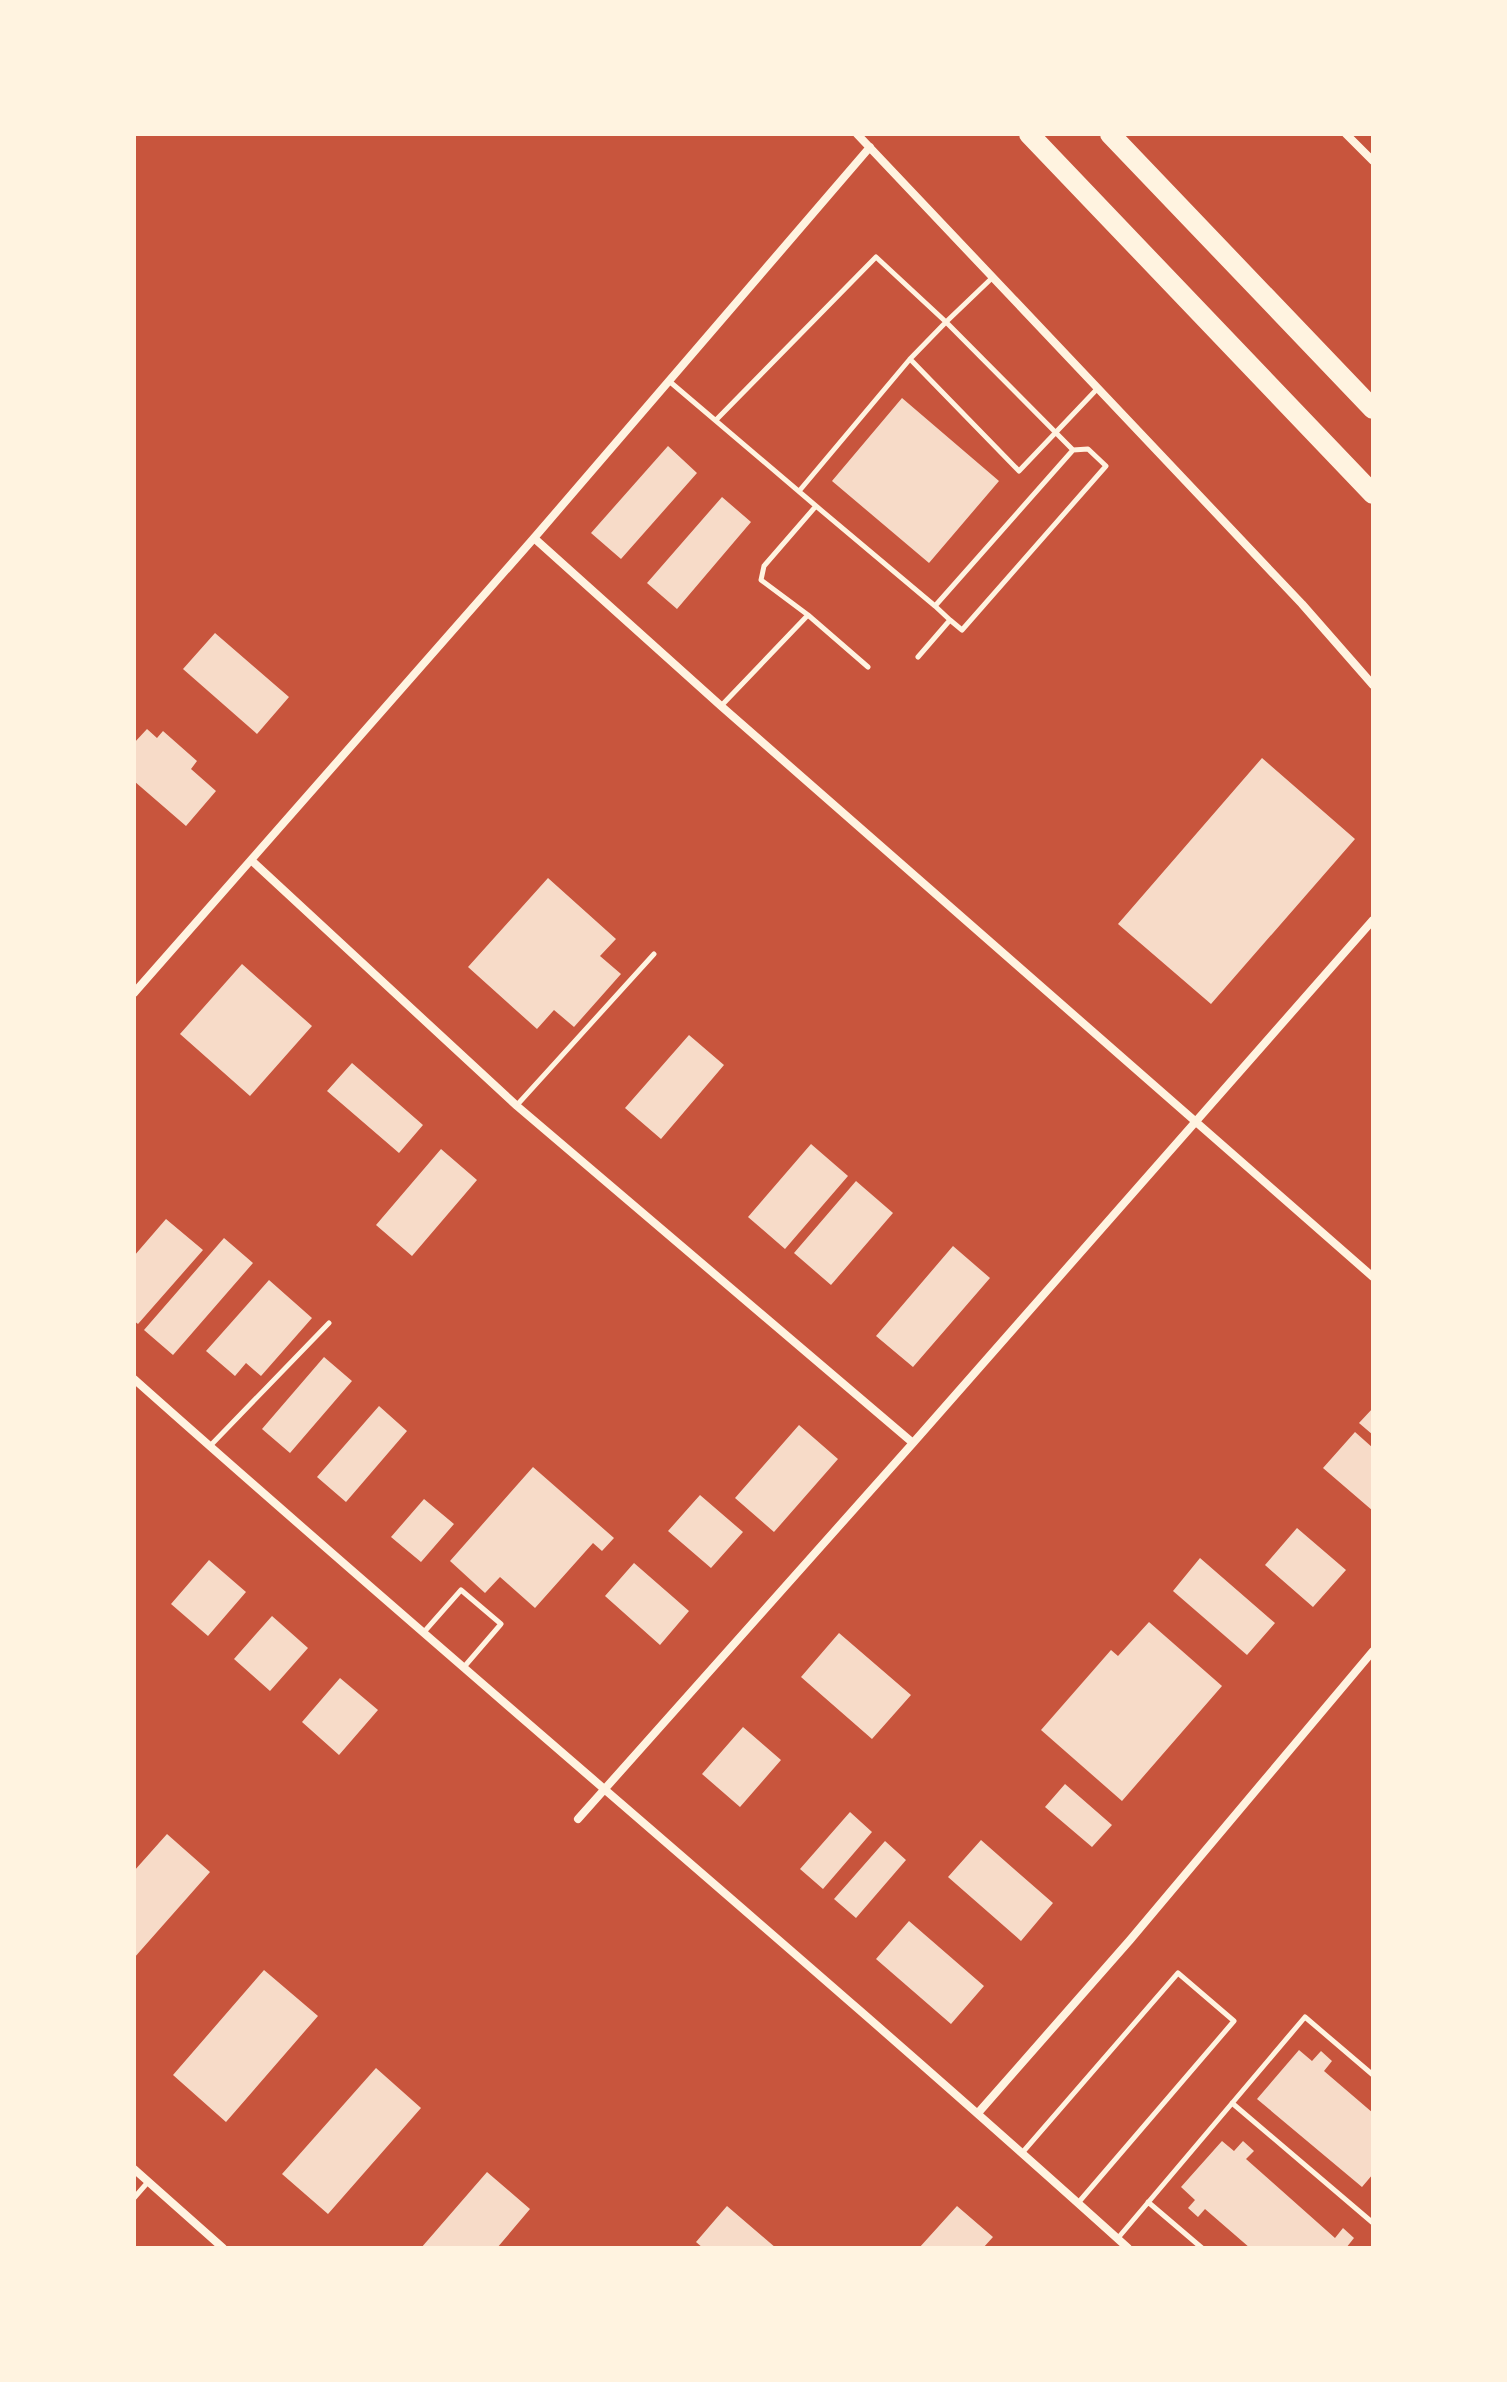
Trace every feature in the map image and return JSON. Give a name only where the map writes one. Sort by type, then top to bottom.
[{"type":"highway","points":[[1029,134],[1373,494]]},
{"type":"highway","points":[[1110,134],[1372,408]]},
{"type":"street","points":[[857,134],[1302,604],[1373,685]]},
{"type":"street","points":[[1346,134],[1373,161]]},
{"type":"street","points":[[134,993],[534,538],[870,147]]},
{"type":"street","points":[[534,538],[721,706],[1373,1277]]},
{"type":"street","points":[[251,860],[517,1106],[913,1443]]},
{"type":"street","points":[[578,1819],[1373,920]]},
{"type":"street","points":[[134,1379],[978,2113],[1128,2248]]},
{"type":"street","points":[[978,2113],[1130,1940],[1373,1651]]},
{"type":"street","points":[[134,2169],[223,2248]]},
{"type":"lane","points":[[716,420],[876,257],[946,322],[1073,450]]},
{"type":"lane","points":[[800,490],[910,359],[993,277]]},
{"type":"lane","points":[[910,359],[1019,471],[1098,388]]},
{"type":"lane","points":[[669,381],[962,630],[1106,466],[1088,449],[1073,450],[935,606]]},
{"type":"lane","points":[[816,506],[764,566],[761,580],[808,615],[868,667]]},
{"type":"lane","points":[[721,706],[808,615]]},
{"type":"lane","points":[[918,657],[950,620]]},
{"type":"lane","points":[[517,1106],[654,954]]},
{"type":"lane","points":[[210,1447],[329,1323]]},
{"type":"lane","points":[[423,1633],[461,1590],[471,1598],[501,1624],[463,1667]]},
{"type":"lane","points":[[1022,2153],[1178,1973],[1234,2021],[1078,2203]]},
{"type":"lane","points":[[1118,2238],[1305,2017],[1373,2075]]},
{"type":"lane","points":[[1232,2103],[1373,2223]]},
{"type":"lane","points":[[134,2198],[148,2182]]},
{"type":"lane","points":[[1148,2202],[1202,2248]]},
{"type":"building","points":[[902,398],[999,481],[929,563],[832,481]]},
{"type":"building","points":[[668,446],[697,473],[621,559],[591,533]]},
{"type":"building","points":[[722,497],[751,522],[677,609],[647,583]]},
{"type":"building","points":[[215,633],[289,697],[257,734],[183,669]]},
{"type":"building","points":[[147,729],[157,738],[163,731],[197,761],[191,769],[216,791],[186,826],[134,781],[134,743]]},
{"type":"building","points":[[1262,758],[1355,839],[1211,1004],[1118,924]]},
{"type":"building","points":[[548,878],[616,939],[600,956],[621,974],[574,1027],[554,1010],[537,1029],[468,967]]},
{"type":"building","points":[[242,964],[312,1026],[250,1096],[180,1034]]},
{"type":"building","points":[[689,1035],[724,1065],[661,1139],[625,1108]]},
{"type":"building","points":[[352,1063],[423,1125],[399,1153],[327,1091]]},
{"type":"building","points":[[811,1144],[848,1176],[785,1249],[748,1217]]},
{"type":"building","points":[[441,1149],[477,1180],[412,1256],[376,1225]]},
{"type":"building","points":[[856,1181],[893,1213],[831,1285],[794,1253]]},
{"type":"building","points":[[166,1219],[203,1250],[138,1324],[134,1321],[134,1256]]},
{"type":"building","points":[[224,1238],[253,1263],[173,1355],[144,1330]]},
{"type":"building","points":[[953,1246],[990,1278],[913,1367],[876,1336]]},
{"type":"building","points":[[269,1280],[312,1318],[261,1376],[246,1363],[235,1376],[206,1351]]},
{"type":"building","points":[[324,1357],[352,1381],[290,1453],[262,1429]]},
{"type":"building","points":[[379,1406],[407,1431],[346,1502],[317,1477]]},
{"type":"building","points":[[1373,1408],[1373,1435],[1359,1423]]},
{"type":"building","points":[[799,1425],[838,1459],[774,1532],[735,1498]]},
{"type":"building","points":[[1355,1432],[1373,1448],[1373,1511],[1323,1468]]},
{"type":"building","points":[[533,1467],[614,1538],[602,1551],[593,1543],[535,1608],[500,1577],[485,1593],[450,1561]]},
{"type":"building","points":[[700,1495],[743,1532],[711,1568],[668,1531]]},
{"type":"building","points":[[424,1499],[454,1524],[421,1562],[391,1537]]},
{"type":"building","points":[[1297,1528],[1346,1570],[1313,1607],[1265,1565]]},
{"type":"building","points":[[1200,1558],[1275,1623],[1247,1655],[1173,1591]]},
{"type":"building","points":[[209,1560],[246,1592],[208,1636],[171,1604]]},
{"type":"building","points":[[634,1563],[689,1611],[660,1645],[605,1596]]},
{"type":"building","points":[[272,1616],[308,1648],[270,1691],[234,1659]]},
{"type":"building","points":[[1149,1622],[1222,1686],[1122,1801],[1041,1730],[1111,1650],[1118,1656]]},
{"type":"building","points":[[839,1633],[911,1695],[872,1739],[801,1677]]},
{"type":"building","points":[[340,1678],[378,1710],[339,1755],[302,1722]]},
{"type":"building","points":[[743,1727],[781,1760],[740,1807],[702,1774]]},
{"type":"building","points":[[1065,1784],[1112,1825],[1092,1847],[1045,1807]]},
{"type":"building","points":[[850,1812],[872,1832],[823,1889],[800,1869]]},
{"type":"building","points":[[167,1834],[210,1872],[134,1958],[134,1871]]},
{"type":"building","points":[[981,1840],[1053,1903],[1021,1941],[948,1877]]},
{"type":"building","points":[[885,1841],[906,1860],[856,1918],[834,1899]]},
{"type":"building","points":[[909,1921],[984,1986],[951,2024],[876,1959]]},
{"type":"building","points":[[264,1970],[318,2016],[226,2122],[173,2075]]},
{"type":"building","points":[[1299,2050],[1312,2061],[1321,2051],[1332,2061],[1324,2071],[1373,2113],[1373,2174],[1362,2187],[1257,2099]]},
{"type":"building","points":[[376,2068],[421,2108],[328,2214],[282,2174]]},
{"type":"building","points":[[1222,2141],[1234,2151],[1243,2141],[1254,2151],[1246,2159],[1335,2238],[1343,2228],[1354,2238],[1346,2248],[1250,2248],[1205,2209],[1198,2217],[1188,2208],[1195,2200],[1181,2187]]},
{"type":"building","points":[[487,2172],[530,2209],[497,2248],[421,2248]]},
{"type":"building","points":[[727,2206],[776,2248],[703,2248],[696,2242]]},
{"type":"building","points":[[957,2206],[993,2237],[983,2248],[919,2248]]}]
